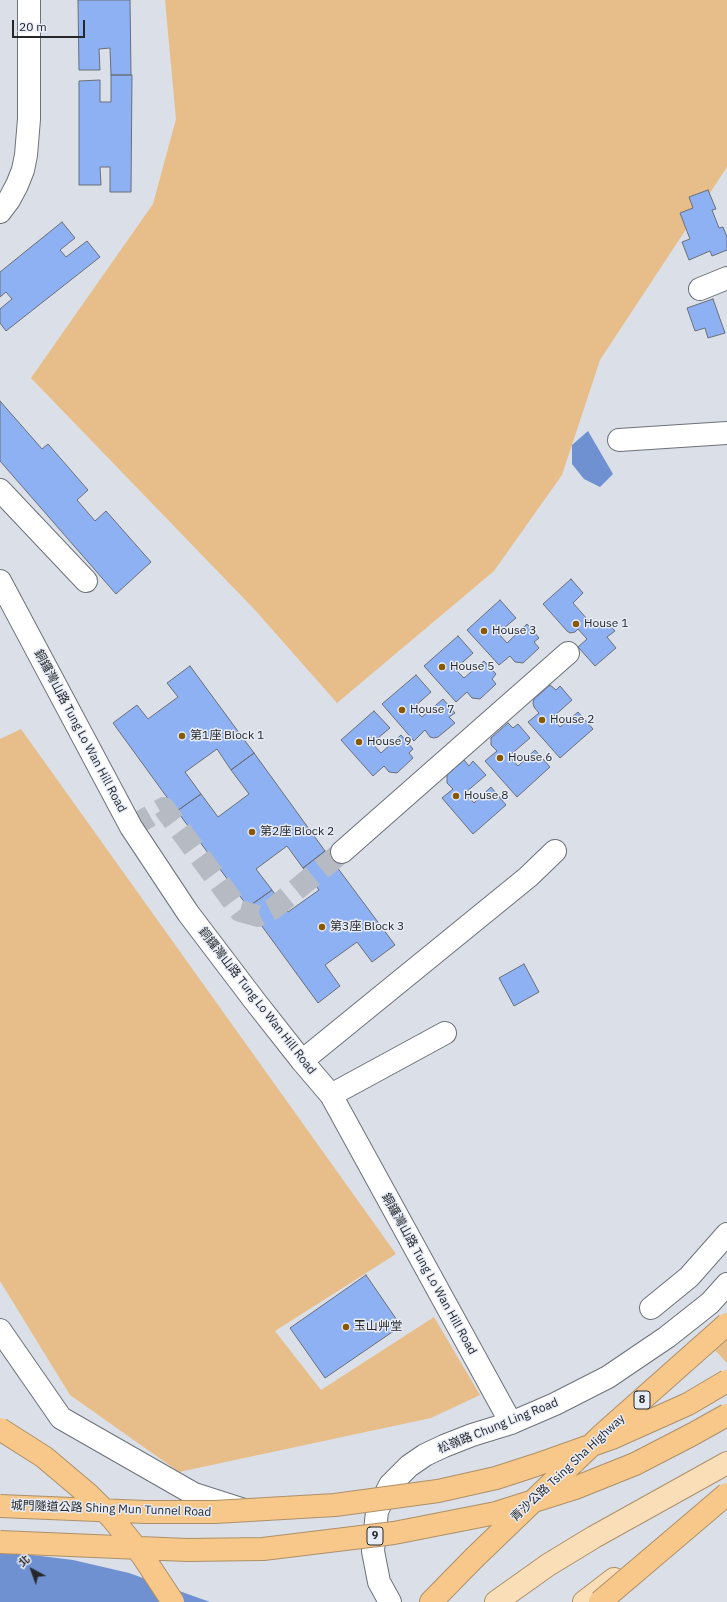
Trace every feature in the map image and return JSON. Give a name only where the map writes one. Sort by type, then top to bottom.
[{"type":"highway","name":"青沙公路 Tsing Sha Highway","points":[[431,1602],[506,1526],[597,1439],[727,1324]]},
{"type":"highway","name":"城門隧道公路 Shing Mun Tunnel Road","points":[[0,1506],[145,1512],[215,1512],[335,1505],[430,1492],[496,1478],[612,1438],[688,1404],[727,1381]]},
{"type":"highway","name":"9","points":[[0,1542],[187,1550],[263,1549],[339,1541],[425,1528],[496,1513],[575,1488],[635,1464],[693,1434],[727,1414]]},
{"type":"highway","points":[[0,1429],[44,1457],[89,1495],[111,1517],[142,1555],[173,1602]]},
{"type":"highway","points":[[600,1602],[727,1494]]},
{"type":"main road","points":[[496,1602],[548,1566],[594,1537],[727,1463]]},
{"type":"main road","points":[[584,1602],[655,1549],[727,1508]]},
{"type":"street","points":[[0,212],[9,200],[17,185],[23,170],[26,155],[29,119],[29,0]]},
{"type":"street","points":[[700,289],[727,278]]},
{"type":"street","points":[[619,440],[727,433]]},
{"type":"street","points":[[0,490],[86,581]]},
{"type":"street","name":"銅鑼灣山路 Tung Lo Wan Hill Road","points":[[0,582],[131,827],[188,913],[302,1061],[331,1095],[511,1423]]},
{"type":"street","points":[[342,852],[568,653]]},
{"type":"street","points":[[302,1061],[528,877],[555,850]]},
{"type":"street","points":[[331,1095],[445,1033]]},
{"type":"street","points":[[651,1308],[689,1277],[727,1234]]},
{"type":"street","name":"松嶺路 Chung Ling Road","points":[[390,1602],[379,1582],[374,1551],[377,1511],[390,1485],[409,1466],[425,1455],[472,1435],[511,1423],[555,1404],[608,1377],[667,1337],[710,1302],[727,1284]]},
{"type":"street","points":[[0,1330],[61,1418],[194,1494],[262,1515],[377,1511]]},
{"type":"shaded area","points":[[165,0],[727,0],[727,167],[600,360],[562,475],[494,571],[337,703],[255,610],[31,378],[153,204],[176,119]]},
{"type":"shaded area","points":[[21,729],[396,1254],[275,1331],[321,1390],[434,1317],[480,1395],[431,1418],[179,1472],[70,1395],[0,1281],[0,739]]},
{"type":"shaded area","points":[[727,1329],[727,1363],[710,1345]]},
{"type":"water","points":[[588,431],[613,474],[600,487],[584,479],[572,464],[572,445]]},
{"type":"water","points":[[0,1551],[73,1560],[129,1573],[210,1602],[0,1602]]},
{"type":"building","points":[[78,0],[130,0],[131,75],[111,75],[110,48],[99,49],[100,70],[79,70]]},
{"type":"building","points":[[111,75],[132,75],[131,192],[110,192],[110,167],[100,167],[101,185],[79,185],[79,81],[100,80],[100,102],[111,102]]},
{"type":"building","points":[[708,190],[716,209],[712,210],[719,228],[723,227],[727,237],[727,250],[712,256],[710,251],[689,260],[682,242],[690,239],[680,213],[693,208],[689,197]]},
{"type":"building","points":[[62,222],[75,238],[60,250],[66,257],[87,241],[100,257],[6,331],[0,323],[0,309],[12,299],[6,292],[0,297],[0,272]]},
{"type":"building","points":[[713,299],[725,333],[708,338],[705,328],[695,331],[687,308]]},
{"type":"building","points":[[0,401],[42,449],[48,444],[88,490],[77,500],[95,521],[106,511],[151,562],[116,594],[0,461]]},
{"type":"building","name":"House 1","points":[[571,579],[583,593],[573,603],[595,628],[605,620],[615,631],[607,637],[616,648],[595,666],[578,647],[587,639],[578,629],[575,632],[570,633],[567,631],[543,604]]},
{"type":"building","name":"House 3","points":[[500,600],[516,618],[498,633],[507,643],[527,624],[539,638],[534,642],[539,648],[523,663],[515,662],[510,656],[499,665],[467,630]]},
{"type":"building","name":"House 5","points":[[458,636],[473,653],[455,669],[464,678],[484,661],[496,674],[492,679],[496,684],[480,699],[472,698],[467,692],[456,702],[424,666]]},
{"type":"building","name":"第1座 Block 1","points":[[190,666],[254,753],[231,770],[217,749],[185,772],[201,794],[177,811],[113,723],[137,705],[148,719],[178,697],[167,683]]},
{"type":"building","name":"House 7","points":[[416,675],[431,692],[413,708],[422,717],[443,699],[455,713],[449,717],[455,723],[438,737],[430,737],[425,730],[414,741],[382,704]]},
{"type":"building","name":"House 2","points":[[550,685],[556,690],[560,686],[572,700],[552,718],[560,727],[578,712],[593,729],[560,758],[528,722],[539,713],[534,707],[534,699]]},
{"type":"building","name":"House 9","points":[[374,711],[390,728],[372,743],[381,753],[401,735],[413,749],[409,753],[413,758],[397,773],[389,772],[384,766],[373,776],[341,740]]},
{"type":"building","name":"House 6","points":[[508,723],[513,728],[518,724],[530,738],[509,756],[518,766],[535,750],[550,767],[517,797],[485,761],[497,751],[491,745],[491,738]]},
{"type":"building","name":"第2座 Block 2","points":[[254,753],[325,851],[303,868],[287,846],[256,869],[272,890],[248,907],[177,811],[201,794],[218,817],[249,794],[231,770]]},
{"type":"building","name":"House 8","points":[[464,760],[469,766],[473,761],[486,775],[465,793],[474,803],[491,787],[506,805],[473,834],[442,798],[453,789],[447,783],[447,775]]},
{"type":"building","name":"第3座 Block 3","points":[[325,851],[395,945],[372,962],[357,942],[325,965],[340,986],[318,1003],[248,907],[272,890],[288,912],[319,890],[303,868]]},
{"type":"building","points":[[524,964],[539,992],[514,1006],[499,978]]},
{"type":"building","name":"玉山艸堂","points":[[366,1275],[401,1326],[325,1378],[290,1328]]},
{"type":"tunnel","points":[[131,827],[164,808],[240,911],[258,916],[274,908],[342,852]]},
{"type":"place","name":"House 1","points":[[576,624]]},
{"type":"place","name":"House 3","points":[[484,631]]},
{"type":"place","name":"House 5","points":[[442,667]]},
{"type":"place","name":"House 7","points":[[402,710]]},
{"type":"place","name":"House 2","points":[[542,720]]},
{"type":"place","name":"第1座 Block 1","points":[[182,736]]},
{"type":"place","name":"House 9","points":[[359,742]]},
{"type":"place","name":"House 6","points":[[500,758]]},
{"type":"place","name":"House 8","points":[[456,796]]},
{"type":"place","name":"第2座 Block 2","points":[[252,832]]},
{"type":"place","name":"第3座 Block 3","points":[[322,927]]},
{"type":"place","name":"玉山艸堂","points":[[346,1327]]}]
